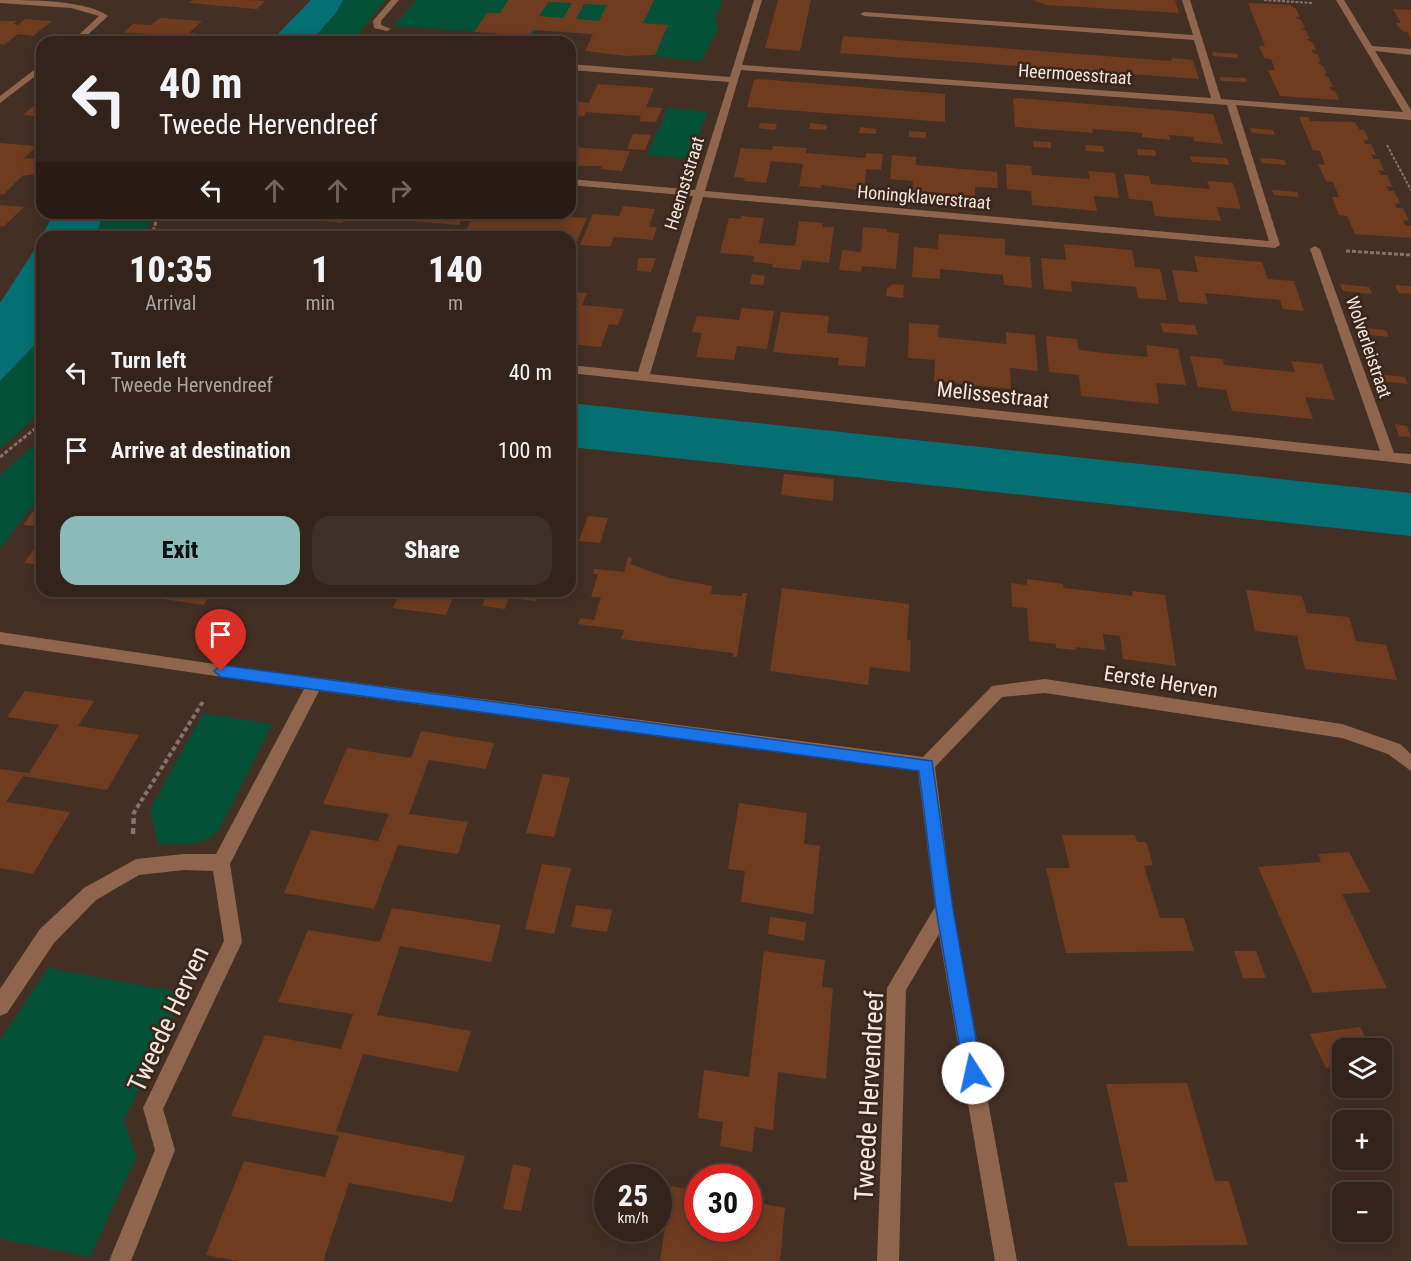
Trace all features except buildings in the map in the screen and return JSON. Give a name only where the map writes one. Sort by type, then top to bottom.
[{"type":"street","points":[[387,29],[377,26],[377,21],[395,0]]},
{"type":"street","name":"Heemststraat","points":[[643,377],[697,193],[758,0]]},
{"type":"street","points":[[1186,0],[1217,102]]},
{"type":"street","points":[[0,1],[86,7],[100,12],[104,16],[99,23],[83,36]]},
{"type":"street","points":[[1341,3],[1410,116]]},
{"type":"street","points":[[864,14],[1198,38]]},
{"type":"street","points":[[1370,48],[1411,52]]},
{"type":"street","points":[[576,67],[733,80]]},
{"type":"street","name":"Heermoesstraat","points":[[737,67],[1410,116]]},
{"type":"street","points":[[0,100],[36,72]]},
{"type":"street","name":"Honingklaverstraat","points":[[576,183],[1275,245],[1231,103]]},
{"type":"street","name":"Wolverleistraat","points":[[1315,249],[1389,457]]},
{"type":"street","name":"Melissestraat","points":[[576,370],[1411,459]]},
{"type":"street","points":[[0,638],[221,671],[926,765],[944,909],[1006,1261]]},
{"type":"street","points":[[0,1006],[47,936],[90,894],[136,867],[184,862],[221,862],[315,683]]},
{"type":"street","name":"Eerste Herven","points":[[926,765],[998,691],[1045,686],[1342,732],[1394,749],[1411,764]]},
{"type":"street","name":"Tweede Herven","points":[[120,1261],[165,1150],[153,1108],[233,942],[221,862]]},
{"type":"street","name":"Tweede Hervendreef","points":[[888,1261],[897,988],[944,909]]},
{"type":"path","points":[[1264,0],[1341,3]]},
{"type":"path","points":[[1371,112],[1411,190]]},
{"type":"path","points":[[0,457],[36,428]]},
{"type":"path","points":[[136,867],[132,816],[221,671]]},
{"type":"green space","points":[[343,0],[385,0],[360,31],[364,36],[315,36],[336,13]]},
{"type":"green space","points":[[416,0],[722,0],[716,16],[718,29],[701,61],[589,50],[598,33],[538,28],[533,36],[394,26]]},
{"type":"green space","points":[[668,108],[708,112],[689,159],[647,155]]},
{"type":"green space","points":[[102,219],[151,219],[147,231],[97,231]]},
{"type":"green space","points":[[36,343],[36,416],[0,449],[0,381]]},
{"type":"green space","points":[[36,443],[36,501],[0,549],[0,475]]},
{"type":"green space","points":[[203,713],[272,724],[219,830],[213,836],[199,842],[158,844],[150,810]]},
{"type":"green space","points":[[48,968],[184,993],[124,1120],[136,1157],[90,1257],[0,1239],[0,1041]]},
{"type":"water","points":[[311,0],[343,0],[336,13],[315,36],[276,36]]},
{"type":"water","points":[[51,219],[102,219],[97,231],[44,231]]},
{"type":"water","points":[[36,246],[36,343],[0,381],[0,303]]},
{"type":"water","points":[[576,404],[1411,493],[1411,536],[576,448]]},
{"type":"route","points":[[221,671],[926,765],[944,909],[973,1073]]}]
